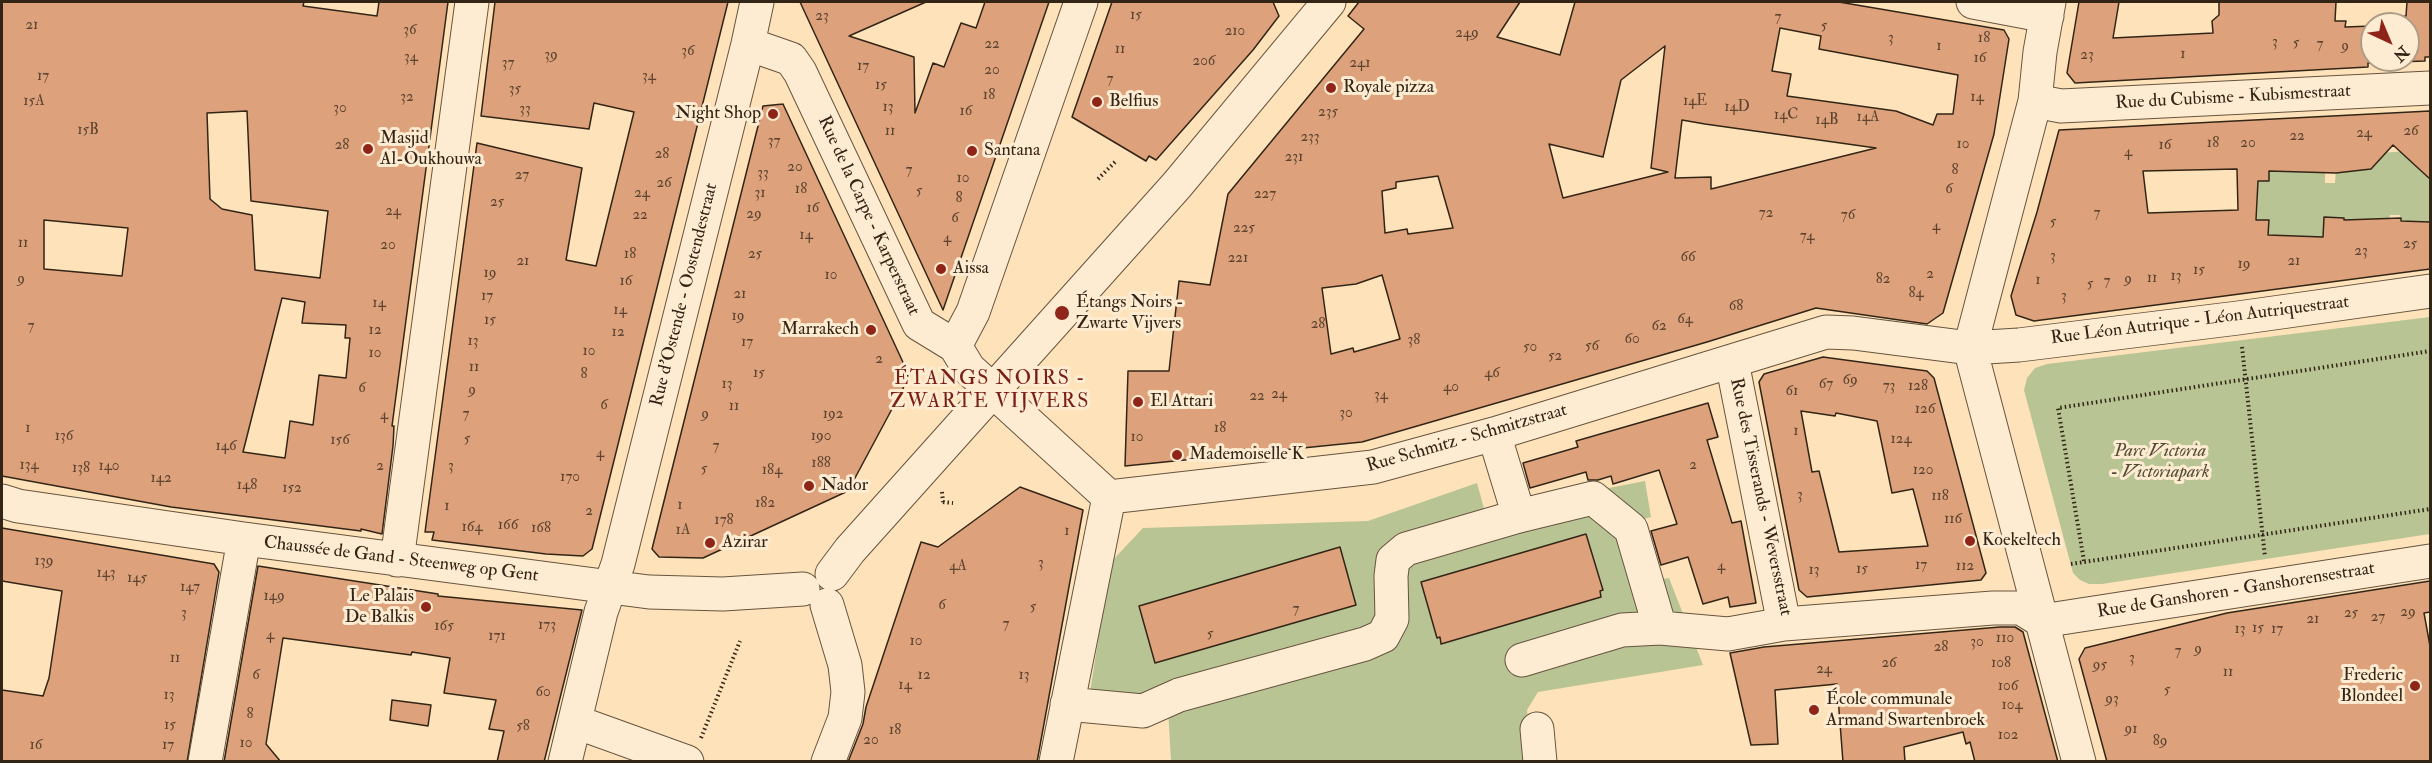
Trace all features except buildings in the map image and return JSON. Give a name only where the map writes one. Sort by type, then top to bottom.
[{"type":"street","points":[[398,560],[472,2]]},
{"type":"street","name":"Rue d'Ostende - Oostendestraat","points":[[565,762],[601,612],[618,564],[757,2]]},
{"type":"street","points":[[955,346],[973,312],[1081,2]]},
{"type":"street","points":[[828,762],[845,718],[848,692],[845,665],[821,589],[850,550],[1176,185],[1327,2]]},
{"type":"street","points":[[1973,2],[2048,9],[2040,52],[2035,101],[1970,348],[2079,762]]},
{"type":"street","name":"Rue de la Carpe - Karperstraat","points":[[748,44],[791,58],[800,72],[919,324],[955,346],[969,369],[993,392]]},
{"type":"street","name":"Rue du Cubisme - Kubismestraat","points":[[2035,101],[2061,106],[2430,88]]},
{"type":"street","name":"Rue Léon Autrique - Léon Autriquestraat","points":[[1970,348],[2019,345],[2430,291]]},
{"type":"street","name":"Rue Schmitz - Schmitzstraat","points":[[1109,497],[1373,467],[1494,434],[1826,332],[1853,333],[1970,348]]},
{"type":"street","name":"Rue des Tisserands - Weversstraat","points":[[1732,362],[1784,624],[1993,608],[2021,608],[2042,621]]},
{"type":"street","points":[[993,392],[1109,497],[1056,762]]},
{"type":"street","points":[[1494,434],[1519,516]]},
{"type":"street","points":[[1067,704],[1143,711],[1179,695],[1365,644],[1383,636],[1392,619],[1393,560],[1406,549],[1519,516],[1593,498],[1631,529],[1660,628]]},
{"type":"street","name":"Chaussée de Gand - Steenweg op Gent","points":[[2,501],[18,507],[244,539],[649,592],[723,594],[821,589]]},
{"type":"street","points":[[205,762],[244,539]]},
{"type":"street","name":"Rue de Ganshoren - Ganshorensestraat","points":[[2042,621],[2430,561]]},
{"type":"street","points":[[1522,660],[1622,630],[1660,628],[1728,634],[1784,624]]},
{"type":"street","points":[[576,722],[694,750]]},
{"type":"street","points":[[1537,729],[1540,762]]},
{"type":"path","points":[[1098,179],[1115,162]]},
{"type":"path","points":[[2241,340],[2266,558]]},
{"type":"path","points":[[2084,561],[2058,408],[2430,351]]},
{"type":"path","points":[[942,492],[943,502]]},
{"type":"path","points":[[943,502],[948,497]]},
{"type":"path","points":[[943,502],[953,503]]},
{"type":"path","points":[[2071,564],[2430,509]]},
{"type":"path","points":[[694,750],[740,641]]},
{"type":"green space","points":[[2413,151],[2427,167],[2430,163],[2430,222],[2401,221],[2400,215],[2390,215],[2389,219],[2345,229],[2344,218],[2333,218],[2333,221],[2323,222],[2323,235],[2326,238],[2264,236],[2268,232],[2269,220],[2257,220],[2258,181],[2268,167],[2325,172],[2325,183],[2335,183],[2337,155],[2362,170],[2371,169],[2375,165],[2374,153]]},
{"type":"green space","name":"Parc Victoria - Victoriapark","points":[[2430,317],[2430,534],[2102,584],[2089,584],[2080,580],[2073,573],[2024,390],[2027,378],[2035,368],[2047,364]]},
{"type":"green space","points":[[1645,481],[1651,517],[1622,525],[1637,584],[1669,578],[1703,665],[1538,692],[1527,710],[1532,761],[1171,761],[1168,708],[1089,699],[1110,563],[1143,528],[1368,521],[1477,483],[1485,512]]},
{"type":"place","name":"Royale pizza","points":[[1331,88]]},
{"type":"place","name":"Belfius","points":[[1097,102]]},
{"type":"place","name":"Night Shop","points":[[773,114]]},
{"type":"place","name":"Masjid Al-Oukhouwa","points":[[368,149]]},
{"type":"place","name":"Santana","points":[[972,151]]},
{"type":"place","name":"Aissa","points":[[941,269]]},
{"type":"place","name":"Étangs Noirs - Zwarte Vijvers","points":[[1062,313]]},
{"type":"place","name":"Marrakech","points":[[871,330]]},
{"type":"place","name":"El Attari","points":[[1138,402]]},
{"type":"place","name":"Mademoiselle K","points":[[1177,455]]},
{"type":"place","name":"Nador","points":[[809,486]]},
{"type":"place","name":"Koekeltech","points":[[1970,541]]},
{"type":"place","name":"Azirar","points":[[710,543]]},
{"type":"place","name":"Le Palais De Balkis","points":[[426,607]]},
{"type":"place","name":"Frederic Blondeel","points":[[2415,686]]},
{"type":"place","name":"École communale Armand Swartenbroek","points":[[1814,710]]},
{"type":"district","name":"ÉTANGS NOIRS - ZWARTE VIJVERS","points":[[990,392]]}]
